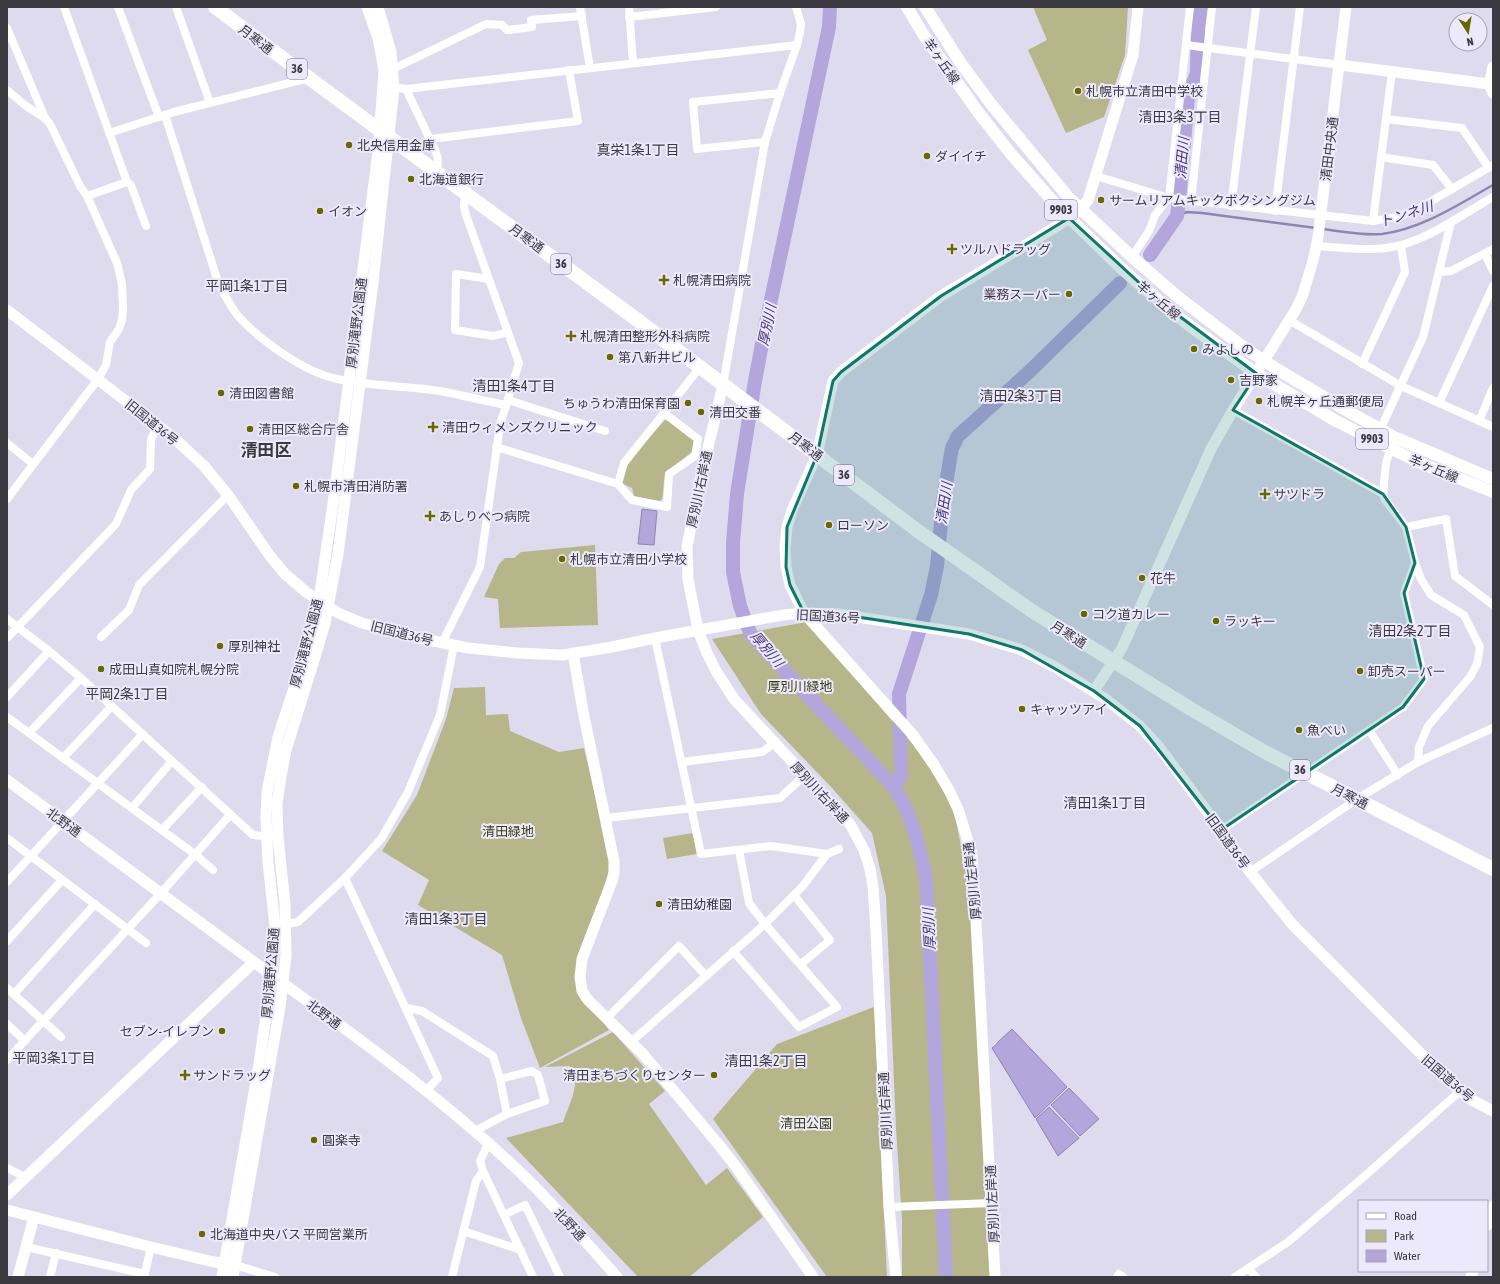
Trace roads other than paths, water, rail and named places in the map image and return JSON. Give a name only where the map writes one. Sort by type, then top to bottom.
[{"type":"highway","name":"月寒通","points":[[215,7],[384,134],[700,367],[918,531],[1032,611],[1196,712],[1263,750],[1493,869]]},
{"type":"main road","name":"羊ヶ丘線","points":[[907,7],[978,112],[1011,154],[1069,218],[1122,269],[1190,326],[1257,374],[1336,421],[1392,443],[1493,479]]},
{"type":"main road","name":"羊ヶ丘線","points":[[925,7],[960,62],[991,104],[1018,138],[1070,198],[1132,257],[1178,297],[1246,349],[1280,371],[1380,430],[1392,443],[1420,463],[1493,492]]},
{"type":"street","points":[[64,7],[127,182],[131,185],[146,226]]},
{"type":"street","points":[[118,7],[162,116],[218,282],[231,307],[258,334],[291,359],[321,375],[354,382],[441,391],[507,403],[605,431]]},
{"type":"street","points":[[176,7],[210,103]]},
{"type":"street","name":"厚別滝野公園通","points":[[367,7],[381,52],[384,71],[389,87]]},
{"type":"street","name":"厚別滝野公園通","points":[[238,1220],[272,975],[274,951],[285,904],[272,837],[267,792],[278,737],[302,662],[324,604],[333,504],[354,382],[389,87],[393,69],[391,52],[378,7]]},
{"type":"street","points":[[580,7],[590,68]]},
{"type":"street","points":[[629,7],[633,63]]},
{"type":"street","points":[[629,17],[716,7]]},
{"type":"street","points":[[728,389],[765,142],[797,45],[801,24],[796,7]]},
{"type":"street","points":[[1081,209],[1088,200],[1133,55],[1138,7]]},
{"type":"street","points":[[1132,257],[1149,231],[1155,215],[1172,199],[1189,46],[1190,7]]},
{"type":"street","points":[[1187,200],[1205,48],[1212,7]]},
{"type":"street","points":[[1231,206],[1256,7]]},
{"type":"street","points":[[1275,211],[1300,7]]},
{"type":"street","name":"清田中央通","points":[[1094,691],[1122,648],[1211,449],[1302,297],[1314,262],[1340,65],[1346,7]]},
{"type":"street","points":[[393,69],[486,24],[502,25],[507,30],[532,26],[531,20],[582,16]]},
{"type":"street","points":[[7,28],[45,118],[56,134],[80,186],[87,196],[117,262],[122,284],[123,308],[122,320],[119,329],[110,342],[106,366],[98,379],[7,499]]},
{"type":"street","points":[[389,87],[406,89],[797,45]]},
{"type":"street","points":[[1189,46],[1294,60],[1392,70],[1491,88],[1493,67]]},
{"type":"street","points":[[431,139],[578,121],[569,70]]},
{"type":"street","points":[[1373,221],[1392,70]]},
{"type":"street","points":[[109,133],[162,116],[309,78]]},
{"type":"street","points":[[406,89],[431,139],[438,158],[437,173]]},
{"type":"street","points":[[7,90],[26,106],[45,118]]},
{"type":"street","points":[[765,142],[697,149],[693,102],[780,93]]},
{"type":"street","points":[[1096,176],[1172,199],[1275,211],[1320,219],[1373,221],[1397,217],[1416,210],[1491,167],[1462,128],[1386,119]]},
{"type":"street","points":[[1381,157],[1433,165],[1452,189]]},
{"type":"street","points":[[87,196],[127,182]]},
{"type":"street","points":[[280,925],[298,922],[345,878],[381,839],[408,792],[440,715],[448,644],[480,567],[500,425],[519,363],[464,207],[465,193]]},
{"type":"street","points":[[1317,241],[1373,250],[1401,246],[1422,238],[1493,197]]},
{"type":"street","name":"厚別川左岸通","points":[[995,1277],[972,854],[958,809],[934,765],[913,736],[804,613],[790,585],[786,567],[785,548],[787,527],[793,508],[817,455],[833,381],[841,372],[941,296],[1069,218],[1081,209]]},
{"type":"street","points":[[1380,430],[1423,337],[1451,222]]},
{"type":"street","points":[[1362,364],[1405,272],[1401,246]]},
{"type":"street","points":[[1439,272],[1451,271],[1493,249]]},
{"type":"street","points":[[1485,254],[1493,271]]},
{"type":"street","points":[[489,278],[456,274],[455,330],[494,336],[508,332]]},
{"type":"street","points":[[1439,403],[1493,286]]},
{"type":"street","name":"旧国道36号","points":[[7,310],[158,425],[204,466],[228,495],[277,565],[306,592],[338,613],[362,623],[448,644],[518,653],[563,654],[612,647],[712,627],[783,615],[804,613],[838,614],[969,634],[1022,650],[1057,668],[1113,704],[1140,726],[1159,747],[1221,830],[1250,872],[1292,924],[1443,1076],[1470,1099],[1493,1111]]},
{"type":"street","points":[[1289,320],[1400,386],[1493,427]]},
{"type":"street","points":[[618,484],[624,463],[700,367]]},
{"type":"street","points":[[1479,421],[1493,388]]},
{"type":"street","name":"厚別川右岸通","points":[[728,389],[705,459],[687,547],[688,580],[698,630],[707,653],[724,685],[741,708],[850,824],[864,850],[870,869],[873,887],[876,930],[890,1207],[896,1277]]},
{"type":"street","points":[[1234,410],[1383,494]]},
{"type":"street","points":[[496,447],[618,484],[632,500],[667,507],[669,474],[695,456],[698,439],[664,413]]},
{"type":"street","points":[[7,638],[116,524],[131,490],[150,469],[150,439],[158,425]]},
{"type":"street","points":[[7,443],[33,464]]},
{"type":"street","points":[[1392,443],[1386,462],[1383,494],[1385,500],[1406,527],[1415,563],[1421,579],[1431,595],[1464,615],[1480,648],[1477,664],[1470,677],[1428,726],[1419,747],[1418,762]]},
{"type":"street","points":[[101,637],[129,610],[139,585],[228,495]]},
{"type":"street","points":[[1406,527],[1446,519],[1455,576],[1493,605]]},
{"type":"street","points":[[1221,830],[1403,707],[1424,679],[1404,593],[1415,563]]},
{"type":"street","points":[[7,619],[81,678],[253,835],[272,837]]},
{"type":"street","points":[[655,638],[701,854],[772,846],[827,854]]},
{"type":"street","points":[[7,697],[49,651]]},
{"type":"street","points":[[573,653],[583,711],[612,850],[614,873],[582,959],[580,977],[582,991],[588,1000],[606,1019],[643,1054],[737,1168],[813,1277]]},
{"type":"street","points":[[29,733],[81,678]]},
{"type":"street","points":[[63,758],[112,706]]},
{"type":"street","points":[[7,717],[196,855],[213,870]]},
{"type":"street","points":[[1250,872],[1357,799],[1418,762],[1493,728]]},
{"type":"street","points":[[1369,730],[1398,775]]},
{"type":"street","points":[[7,882],[143,734]]},
{"type":"street","points":[[682,762],[762,752],[774,743]]},
{"type":"street","points":[[132,808],[172,761]]},
{"type":"street","points":[[606,818],[780,798],[805,775]]},
{"type":"street","name":"北野通","points":[[7,780],[283,983],[426,1091],[523,1175],[571,1224],[617,1277]]},
{"type":"street","points":[[162,830],[202,787]]},
{"type":"street","points":[[7,1060],[196,855],[230,815]]},
{"type":"street","points":[[7,838],[32,855],[62,880],[146,943]]},
{"type":"street","points":[[631,1042],[705,975],[765,924],[794,895],[827,854],[838,849]]},
{"type":"street","points":[[733,951],[799,1027],[837,1007],[765,924],[749,903],[739,850]]},
{"type":"street","points":[[345,878],[438,1078],[426,1091]]},
{"type":"street","points":[[7,941],[62,880]]},
{"type":"street","points":[[794,895],[830,940],[801,964]]},
{"type":"street","points":[[14,994],[95,904]]},
{"type":"street","name":"厚別滝野公園通","points":[[222,1277],[230,1264],[283,983],[286,956],[280,925]]},
{"type":"street","points":[[606,1019],[679,946],[705,975]]},
{"type":"street","points":[[7,1195],[254,962]]},
{"type":"street","points":[[7,988],[61,1037]]},
{"type":"street","points":[[406,1008],[422,1012],[493,1056],[500,1079],[507,1114]]},
{"type":"street","points":[[7,1024],[25,1041]]},
{"type":"street","points":[[474,1131],[507,1114],[544,1101],[538,1075],[532,1071],[500,1079]]},
{"type":"street","points":[[1235,1277],[1288,1242],[1368,1174],[1460,1091]]},
{"type":"street","points":[[488,1144],[480,1161],[483,1171],[533,1277]]},
{"type":"street","points":[[7,1168],[25,1177]]},
{"type":"street","points":[[452,1277],[476,1181],[483,1171]]},
{"type":"street","points":[[890,1207],[992,1204]]},
{"type":"street","points":[[504,1215],[525,1205],[560,1277]]},
{"type":"street","points":[[1488,1222],[1493,1206]]},
{"type":"street","points":[[7,1210],[151,1247],[230,1264],[275,1277]]},
{"type":"street","points":[[18,1277],[34,1218]]},
{"type":"street","points":[[463,1231],[521,1250]]},
{"type":"street","points":[[26,1247],[56,1253],[144,1276],[151,1247]]},
{"type":"street","points":[[50,1277],[56,1253]]},
{"type":"street","name":"厚別滝野公園通","points":[[230,1264],[233,1277]]},
{"type":"street","points":[[1248,1268],[1256,1277]]},
{"type":"street","points":[[1117,1277],[1119,1274],[1123,1277]]},
{"type":"water","points":[[642,509],[657,511],[654,545],[638,544]]},
{"type":"water","points":[[1012,1029],[1067,1087],[1035,1118],[992,1048]]},
{"type":"water","points":[[1069,1088],[1099,1119],[1080,1136],[1051,1105]]},
{"type":"water","points":[[1049,1107],[1079,1138],[1058,1156],[1036,1119]]},
{"type":"waterway","name":"厚別川","points":[[830,7],[829,27],[755,381],[737,494],[733,543],[733,572],[740,606],[751,635],[894,787],[906,808],[921,854],[926,878],[946,1277]]},
{"type":"waterway","name":"清田川","points":[[1150,255],[1177,216],[1188,96],[1197,73],[1198,27],[1201,7]]},
{"type":"waterway","name":"トンネ川","points":[[1321,229],[1367,234],[1382,234],[1397,231],[1440,215],[1493,185]]},
{"type":"waterway","name":"トンネ川","points":[[1177,216],[1187,212],[1202,213],[1316,228]]},
{"type":"waterway","name":"清田川","points":[[894,787],[901,776],[899,694],[931,595],[937,566],[943,501],[952,448],[958,436],[1030,371],[1120,283]]},
{"type":"place","name":"札幌市立清田中学校","points":[[1078,91]]},
{"type":"place","name":"北央信用金庫","points":[[349,145]]},
{"type":"place","name":"ダイイチ","points":[[927,156]]},
{"type":"place","name":"北海道銀行","points":[[411,179]]},
{"type":"place","name":"サームリアムキックボクシングジム","points":[[1101,200]]},
{"type":"place","name":"イオン","points":[[320,211]]},
{"type":"place","name":"ツルハドラッグ","points":[[952,249]]},
{"type":"place","name":"札幌清田病院","points":[[664,280]]},
{"type":"place","name":"業務スーパー","points":[[1069,294]]},
{"type":"place","name":"札幌清田整形外科病院","points":[[571,336]]},
{"type":"place","name":"みよしの","points":[[1194,349]]},
{"type":"place","name":"第八新井ビル","points":[[610,357]]},
{"type":"place","name":"吉野家","points":[[1231,380]]},
{"type":"place","name":"清田図書館","points":[[221,393]]},
{"type":"place","name":"札幌羊ヶ丘通郵便局","points":[[1259,401]]},
{"type":"place","name":"ちゅうわ清田保育園","points":[[688,403]]},
{"type":"place","name":"清田交番","points":[[701,412]]},
{"type":"place","name":"清田ウィメンズクリニック","points":[[433,427]]},
{"type":"place","name":"清田区総合庁舎","points":[[250,429]]},
{"type":"place","name":"札幌市清田消防署","points":[[296,486]]},
{"type":"place","name":"サツドラ","points":[[1265,494]]},
{"type":"place","name":"あしりべつ病院","points":[[430,516]]},
{"type":"place","name":"ローソン","points":[[829,525]]},
{"type":"place","name":"札幌市立清田小学校","points":[[562,559]]},
{"type":"place","name":"花牛","points":[[1142,578]]},
{"type":"place","name":"コク道カレー","points":[[1084,614]]},
{"type":"place","name":"ラッキー","points":[[1216,621]]},
{"type":"place","name":"厚別神社","points":[[220,646]]},
{"type":"place","name":"成田山真如院札幌分院","points":[[101,669]]},
{"type":"place","name":"卸売スーパー","points":[[1360,671]]},
{"type":"place","name":"キャッツアイ","points":[[1022,709]]},
{"type":"place","name":"魚べい","points":[[1299,730]]},
{"type":"place","name":"清田幼稚園","points":[[659,904]]},
{"type":"place","name":"セブン-イレブン","points":[[222,1031]]},
{"type":"place","name":"サンドラッグ","points":[[185,1075]]},
{"type":"place","name":"清田まちづくりセンター","points":[[714,1075]]},
{"type":"place","name":"圓楽寺","points":[[314,1140]]},
{"type":"place","name":"北海道中央バス 平岡営業所","points":[[202,1234]]},
{"type":"district","name":"清田3条3丁目","points":[[1180,117]]},
{"type":"district","name":"真栄1条1丁目","points":[[638,150]]},
{"type":"district","name":"平岡1条1丁目","points":[[247,286]]},
{"type":"district","name":"清田1条4丁目","points":[[514,386]]},
{"type":"district","name":"清田2条3丁目","points":[[1021,396]]},
{"type":"district","name":"清田区","points":[[266,450]]},
{"type":"district","name":"清田2条2丁目","points":[[1410,631]]},
{"type":"district","name":"平岡2条1丁目","points":[[127,694]]},
{"type":"district","name":"清田1条1丁目","points":[[1105,803]]},
{"type":"district","name":"清田1条3丁目","points":[[446,919]]},
{"type":"district","name":"平岡3条1丁目","points":[[54,1058]]},
{"type":"district","name":"清田1条2丁目","points":[[766,1061]]},
{"type":"park label","name":"厚別川緑地","points":[[800,686]]},
{"type":"park label","name":"清田緑地","points":[[508,831]]},
{"type":"park label","name":"清田公園","points":[[806,1123]]}]
